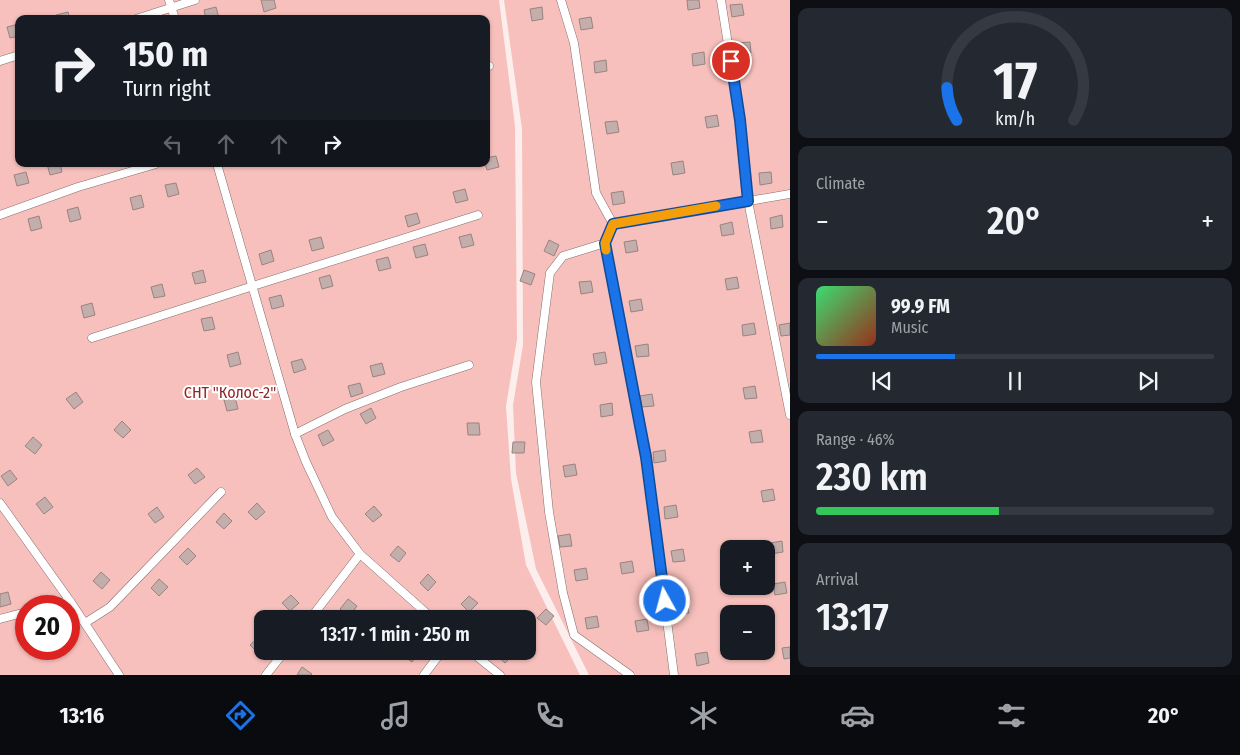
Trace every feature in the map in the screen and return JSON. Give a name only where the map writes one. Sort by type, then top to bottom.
[{"type":"lane","points":[[145,15],[170,4],[195,0]]},
{"type":"lane","points":[[561,0],[574,43],[596,193],[613,224]]},
{"type":"lane","points":[[721,0],[740,120],[748,201],[790,415]]},
{"type":"lane","points":[[0,61],[15,56]]},
{"type":"lane","points":[[0,215],[78,187],[146,167]]},
{"type":"lane","points":[[219,167],[295,434],[306,462],[332,517],[360,554],[423,610]]},
{"type":"lane","points":[[613,224],[790,194]]},
{"type":"lane","points":[[92,338],[478,215]]},
{"type":"lane","points":[[613,224],[605,243],[646,457],[674,675]]},
{"type":"lane","points":[[605,243],[563,256],[550,273],[536,382],[549,512],[563,593],[574,635],[630,675]]},
{"type":"lane","points":[[295,434],[345,409],[401,387],[469,365]]},
{"type":"lane","points":[[85,623],[110,607],[221,492]]},
{"type":"lane","points":[[0,503],[66,595]]},
{"type":"lane","points":[[317,610],[360,554]]},
{"type":"lane","points":[[0,619],[15,615]]},
{"type":"lane","points":[[80,616],[119,675]]},
{"type":"lane","points":[[266,675],[278,660]]},
{"type":"lane","points":[[424,675],[435,660]]},
{"type":"lane","points":[[481,660],[500,675]]},
{"type":"green space","name":"СНТ \"Колос-2\"","points":[[0,0],[499,0],[515,126],[517,339],[506,406],[511,479],[526,565],[580,675],[0,675]]},
{"type":"green space","points":[[504,0],[790,0],[790,675],[589,675],[536,569],[516,473],[513,405],[523,345],[522,129]]},
{"type":"building","points":[[261,0],[274,0],[276,8],[264,12]]},
{"type":"building","points":[[687,0],[699,0],[700,8],[688,10]]},
{"type":"building","points":[[742,4],[744,15],[732,17],[730,5]]},
{"type":"building","points":[[216,7],[218,15],[205,15],[204,10]]},
{"type":"building","points":[[542,7],[543,19],[532,21],[530,9]]},
{"type":"building","points":[[68,12],[69,15],[56,15]]},
{"type":"building","points":[[591,17],[593,28],[581,30],[579,19]]},
{"type":"building","points":[[15,25],[15,37],[10,38],[7,27]]},
{"type":"building","points":[[750,42],[751,53],[739,54],[738,43]]},
{"type":"building","points":[[704,52],[705,64],[693,66],[692,54]]},
{"type":"building","points":[[606,60],[607,71],[595,73],[594,62]]},
{"type":"building","points":[[717,115],[719,126],[707,128],[705,117]]},
{"type":"building","points":[[617,121],[619,132],[607,134],[605,122]]},
{"type":"building","points":[[496,156],[499,167],[487,170],[486,167],[490,167],[490,157]]},
{"type":"building","points":[[683,161],[685,173],[673,175],[671,163]]},
{"type":"building","points":[[48,167],[61,167],[62,172],[50,175]]},
{"type":"building","points":[[26,172],[29,183],[17,186],[14,175]]},
{"type":"building","points":[[771,172],[772,183],[760,185],[759,173]]},
{"type":"building","points":[[176,183],[179,194],[168,197],[165,185]]},
{"type":"building","points":[[465,189],[468,200],[456,203],[453,192]]},
{"type":"building","points":[[623,191],[625,203],[613,205],[611,193]]},
{"type":"building","points":[[141,195],[144,207],[133,210],[130,198]]},
{"type":"building","points":[[78,207],[81,219],[70,222],[67,210]]},
{"type":"building","points":[[417,213],[420,223],[408,227],[405,216]]},
{"type":"building","points":[[782,215],[783,227],[771,229],[770,218]]},
{"type":"building","points":[[39,216],[42,228],[31,231],[28,219]]},
{"type":"building","points":[[732,222],[734,234],[722,236],[720,225]]},
{"type":"building","points":[[471,234],[474,245],[462,248],[459,237]]},
{"type":"building","points":[[321,237],[324,248],[312,251],[309,240]]},
{"type":"building","points":[[549,240],[559,245],[554,256],[544,251]]},
{"type":"building","points":[[636,240],[638,251],[626,253],[624,242]]},
{"type":"building","points":[[425,244],[428,255],[416,258],[413,247]]},
{"type":"building","points":[[271,250],[274,261],[262,265],[259,254]]},
{"type":"building","points":[[388,257],[391,268],[379,271],[376,260]]},
{"type":"building","points":[[203,270],[206,282],[195,284],[192,273]]},
{"type":"building","points":[[524,270],[535,274],[531,285],[520,281]]},
{"type":"building","points":[[330,275],[333,286],[322,289],[319,278]]},
{"type":"building","points":[[737,277],[739,288],[727,290],[725,279]]},
{"type":"building","points":[[591,281],[593,292],[581,294],[579,282]]},
{"type":"building","points":[[162,284],[165,296],[154,298],[151,287]]},
{"type":"building","points":[[281,295],[284,306],[272,309],[269,298]]},
{"type":"building","points":[[641,299],[643,310],[631,312],[629,301]]},
{"type":"building","points":[[92,303],[95,315],[84,318],[81,306]]},
{"type":"building","points":[[212,317],[215,329],[204,331],[201,319]]},
{"type":"building","points":[[754,323],[756,334],[743,336],[742,325]]},
{"type":"building","points":[[790,323],[790,335],[781,336],[779,325]]},
{"type":"building","points":[[648,344],[649,356],[637,357],[635,346]]},
{"type":"building","points":[[238,352],[241,364],[230,367],[227,355]]},
{"type":"building","points":[[605,352],[607,363],[595,365],[593,354]]},
{"type":"building","points":[[302,359],[306,369],[294,373],[291,362]]},
{"type":"building","points":[[382,363],[385,374],[373,377],[370,366]]},
{"type":"building","points":[[360,383],[363,393],[351,397],[348,386]]},
{"type":"building","points":[[755,386],[757,398],[745,399],[743,388]]},
{"type":"building","points":[[76,392],[83,402],[74,409],[66,399]]},
{"type":"building","points":[[652,394],[654,406],[642,407],[640,396]]},
{"type":"building","points":[[235,397],[238,409],[227,411],[224,400]]},
{"type":"building","points":[[612,403],[613,415],[601,417],[600,405]]},
{"type":"building","points":[[371,408],[376,418],[366,424],[360,414]]},
{"type":"building","points":[[122,421],[131,430],[123,438],[114,430]]},
{"type":"building","points":[[467,423],[479,423],[480,435],[468,435]]},
{"type":"building","points":[[328,430],[334,440],[323,446],[318,435]]},
{"type":"building","points":[[761,430],[763,442],[751,443],[749,432]]},
{"type":"building","points":[[33,437],[42,445],[35,454],[25,446]]},
{"type":"building","points":[[513,442],[525,442],[524,453],[512,453]]},
{"type":"building","points":[[665,450],[666,461],[654,463],[653,452]]},
{"type":"building","points":[[575,464],[577,475],[565,477],[563,466]]},
{"type":"building","points":[[197,468],[205,477],[195,484],[188,475]]},
{"type":"building","points":[[10,470],[17,479],[8,486],[1,476]]},
{"type":"building","points":[[773,489],[775,500],[763,502],[761,491]]},
{"type":"building","points":[[45,497],[53,507],[44,514],[36,504]]},
{"type":"building","points":[[257,503],[265,512],[256,520],[248,512]]},
{"type":"building","points":[[676,505],[678,517],[665,519],[664,507]]},
{"type":"building","points":[[374,506],[382,515],[373,522],[365,514]]},
{"type":"building","points":[[157,507],[164,517],[155,523],[148,514]]},
{"type":"building","points":[[224,513],[232,521],[224,529],[216,522]]},
{"type":"building","points":[[570,534],[572,546],[560,547],[558,536]]},
{"type":"building","points":[[782,541],[783,552],[775,553],[775,542]]},
{"type":"building","points":[[398,546],[406,553],[399,562],[390,555]]},
{"type":"building","points":[[188,548],[196,556],[187,565],[179,557]]},
{"type":"building","points":[[683,549],[685,561],[673,562],[671,551]]},
{"type":"building","points":[[632,561],[634,572],[622,574],[620,563]]},
{"type":"building","points":[[586,568],[588,579],[576,581],[574,570]]},
{"type":"building","points":[[101,572],[110,580],[102,589],[93,581]]},
{"type":"building","points":[[428,574],[436,582],[428,591],[420,583]]},
{"type":"building","points":[[159,579],[168,587],[159,596],[151,588]]},
{"type":"building","points":[[785,582],[787,593],[775,595],[775,584]]},
{"type":"building","points":[[8,592],[11,604],[0,607],[0,594]]},
{"type":"building","points":[[291,595],[299,603],[289,610],[282,603]]},
{"type":"building","points":[[469,596],[478,603],[471,610],[467,610],[461,604]]},
{"type":"building","points":[[348,599],[357,606],[354,610],[340,609]]},
{"type":"building","points":[[687,602],[689,613],[677,615],[675,604]]},
{"type":"building","points":[[546,609],[554,616],[546,625],[537,618]]},
{"type":"building","points":[[597,616],[599,627],[587,629],[585,618]]},
{"type":"building","points":[[647,619],[649,630],[637,632],[635,621]]},
{"type":"building","points":[[790,647],[790,658],[784,659],[782,648]]},
{"type":"building","points":[[707,652],[709,663],[697,666],[695,654]]},
{"type":"building","points":[[302,667],[312,674],[297,675]]},
{"type":"slow traffic","points":[[606,250],[605,243],[613,224],[716,206]]},
{"type":"route","points":[[665,601],[646,457],[605,243],[613,224],[748,201],[740,120],[731,61]]}]
